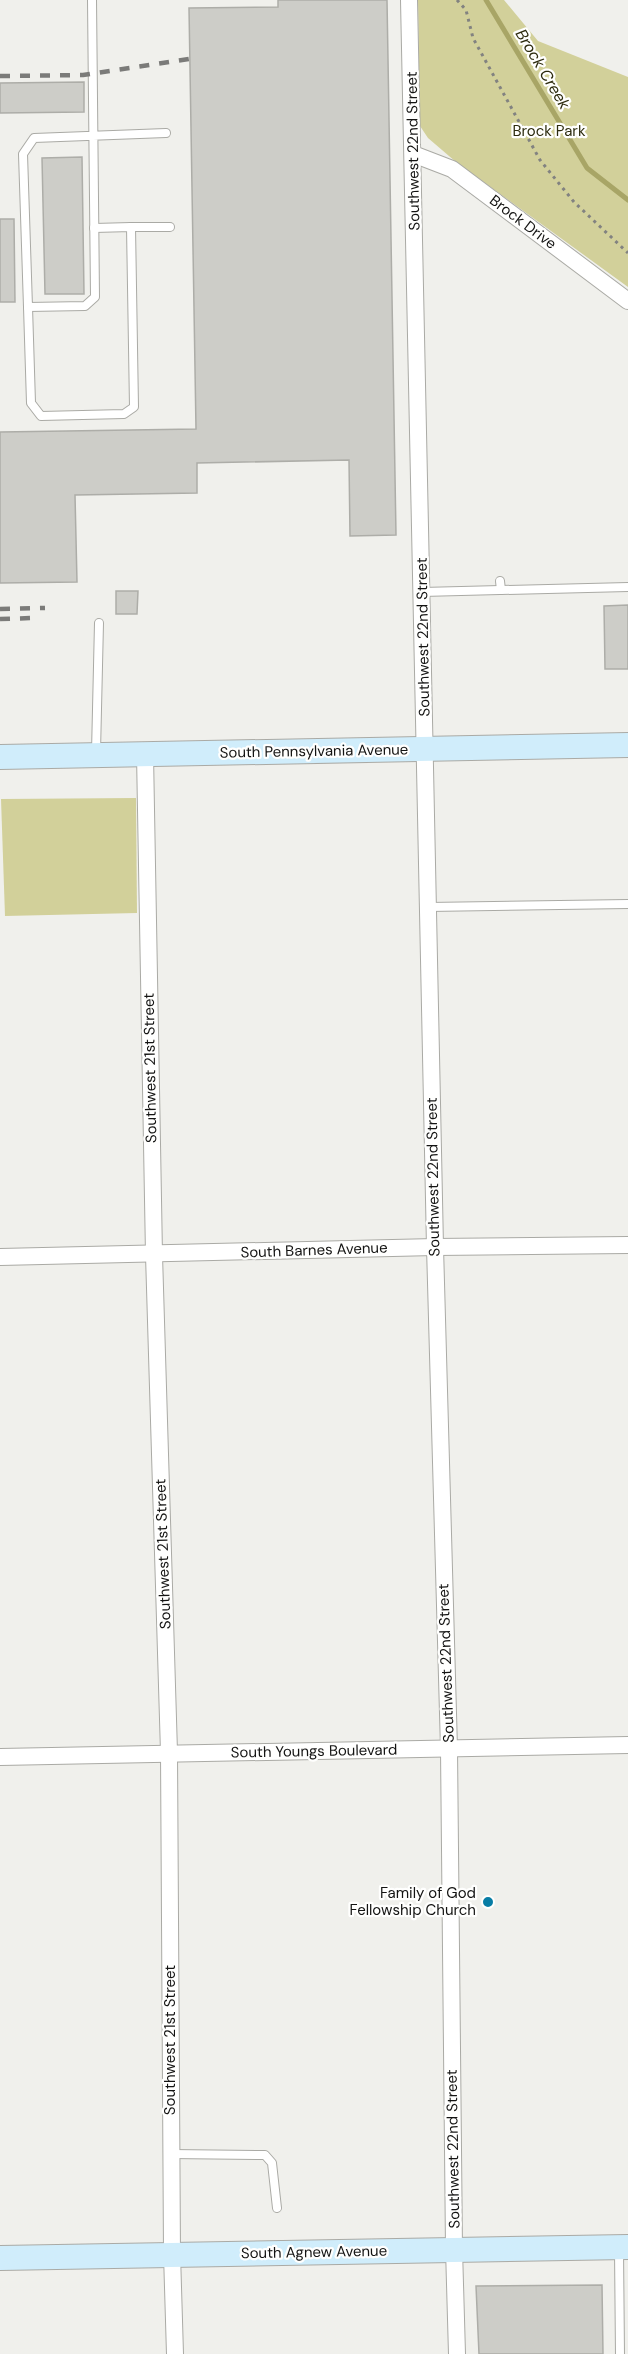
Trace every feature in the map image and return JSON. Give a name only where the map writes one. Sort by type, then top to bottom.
[{"type":"main road","name":"South Pennsylvania Avenue","points":[[0,757],[628,745]]},
{"type":"main road","name":"South Agnew Avenue","points":[[0,2258],[623,2247]]},
{"type":"street","name":"Southwest 22nd Street","points":[[409,0],[435,1247],[448,1749],[457,2354]]},
{"type":"street","name":"Brock Drive","points":[[413,154],[452,169],[628,301]]},
{"type":"street","name":"Southwest 21st Street","points":[[145,754],[154,1255],[169,1752],[171,2154],[175,2354]]},
{"type":"street","name":"South Barnes Avenue","points":[[0,1257],[628,1245]]},
{"type":"street","name":"South Youngs Boulevard","points":[[0,1757],[628,1745]]},
{"type":"lane","points":[[28,307],[85,306],[95,297],[92,0]]},
{"type":"lane","points":[[131,227],[134,407],[124,414],[41,416],[31,403],[23,154],[34,138],[166,133]]},
{"type":"lane","points":[[94,228],[170,226]]},
{"type":"lane","points":[[422,591],[467,594],[500,585],[628,587]]},
{"type":"lane","points":[[96,755],[99,623]]},
{"type":"lane","points":[[428,907],[628,904]]},
{"type":"lane","points":[[171,2154],[265,2155],[272,2163],[277,2208]]},
{"type":"lane","points":[[620,2354],[623,2247]]},
{"type":"path","points":[[457,0],[466,10],[473,38],[540,160],[573,202],[628,253]]},
{"type":"green space","name":"Brock Park","points":[[418,0],[504,0],[538,41],[628,77],[628,287],[456,162],[428,138],[420,126]]},
{"type":"green space","points":[[136,798],[137,913],[5,916],[1,799]]},
{"type":"building","points":[[278,0],[387,0],[396,535],[350,536],[349,460],[197,463],[197,493],[75,495],[77,582],[0,583],[0,432],[196,429],[189,8],[278,7]]},
{"type":"building","points":[[84,82],[84,112],[0,113],[0,83]]},
{"type":"building","points":[[82,157],[84,294],[45,294],[42,158]]},
{"type":"building","points":[[0,219],[14,219],[15,302],[0,302]]},
{"type":"building","points":[[116,591],[138,591],[137,614],[116,614]]},
{"type":"building","points":[[628,605],[628,669],[605,669],[604,606]]},
{"type":"building","points":[[602,2285],[603,2354],[479,2354],[476,2286]]},
{"type":"waterway","name":"Brock Creek","points":[[486,0],[587,168],[628,200]]},
{"type":"railway","points":[[0,76],[83,75],[189,59]]},
{"type":"railway","points":[[0,609],[45,608]]},
{"type":"railway","points":[[0,619],[34,618]]},
{"type":"place","name":"Family of God Fellowship Church","points":[[488,1902]]}]
